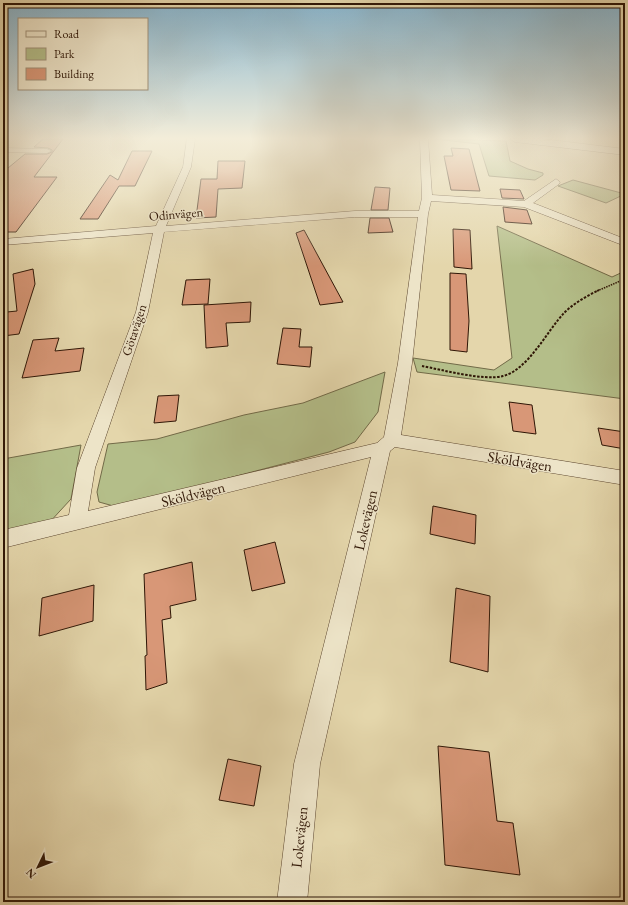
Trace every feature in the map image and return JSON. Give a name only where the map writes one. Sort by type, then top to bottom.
[{"type":"street","name":"Götavägen","points":[[78,522],[86,468],[142,312],[159,230],[181,181]]},
{"type":"street","name":"Lokevägen","points":[[292,902],[307,764],[387,444],[405,363],[425,206],[425,181]]},
{"type":"street","points":[[526,204],[556,182]]},
{"type":"street","name":"Odinvägen","points":[[3,242],[355,214],[425,206],[526,204],[625,243]]},
{"type":"street","name":"Sköldvägen","points":[[3,539],[78,522],[387,444],[625,478]]},
{"type":"path","points":[[405,363],[487,376],[504,376],[518,368],[564,313],[580,300],[625,279]]},
{"type":"green space","points":[[570,181],[578,181],[625,194],[606,203],[558,186]]},
{"type":"green space","points":[[497,226],[612,277],[625,271],[625,399],[417,372],[413,358],[494,370],[512,358]]},
{"type":"green space","points":[[385,372],[378,412],[355,442],[329,452],[117,507],[99,502],[97,492],[108,444],[157,439],[244,415],[303,403]]},
{"type":"green space","points":[[81,445],[71,499],[48,524],[3,532],[3,459]]},
{"type":"building","points":[[3,181],[54,181],[16,232],[3,232]]},
{"type":"building","points":[[106,181],[137,181],[135,186],[119,186],[98,219],[80,219]]},
{"type":"building","points":[[201,181],[243,181],[242,188],[218,189],[216,217],[196,218]]},
{"type":"building","points":[[449,181],[477,181],[480,191],[451,190]]},
{"type":"building","points":[[375,187],[390,188],[388,210],[371,210]]},
{"type":"building","points":[[500,189],[520,190],[524,199],[502,198]]},
{"type":"building","points":[[503,207],[527,210],[532,224],[505,222]]},
{"type":"building","points":[[370,218],[389,218],[393,232],[368,233]]},
{"type":"building","points":[[453,229],[470,230],[472,269],[454,267]]},
{"type":"building","points":[[304,230],[343,302],[320,305],[296,233]]},
{"type":"building","points":[[33,269],[35,284],[19,334],[3,336],[3,322],[7,312],[17,311],[13,274]]},
{"type":"building","points":[[450,273],[466,274],[469,321],[467,352],[450,350]]},
{"type":"building","points":[[210,279],[208,304],[182,305],[186,280]]},
{"type":"building","points":[[251,302],[250,322],[226,323],[228,346],[206,348],[204,305]]},
{"type":"building","points":[[283,328],[301,329],[299,347],[312,347],[310,367],[277,364]]},
{"type":"building","points":[[59,338],[55,351],[84,348],[80,371],[22,378],[33,340]]},
{"type":"building","points":[[179,395],[176,421],[154,423],[158,396]]},
{"type":"building","points":[[509,402],[532,405],[536,434],[513,431]]},
{"type":"building","points":[[598,428],[625,432],[625,449],[602,445]]},
{"type":"building","points":[[433,506],[476,515],[475,544],[430,534]]},
{"type":"building","points":[[275,542],[285,583],[252,591],[244,550]]},
{"type":"building","points":[[192,562],[196,600],[170,606],[171,618],[162,620],[167,683],[146,690],[145,656],[147,655],[144,574]]},
{"type":"building","points":[[94,585],[93,621],[39,636],[42,598]]},
{"type":"building","points":[[456,588],[490,596],[488,672],[450,662]]},
{"type":"building","points":[[438,746],[489,752],[497,821],[513,823],[520,875],[445,865]]},
{"type":"building","points":[[228,759],[261,766],[254,806],[219,800]]}]
